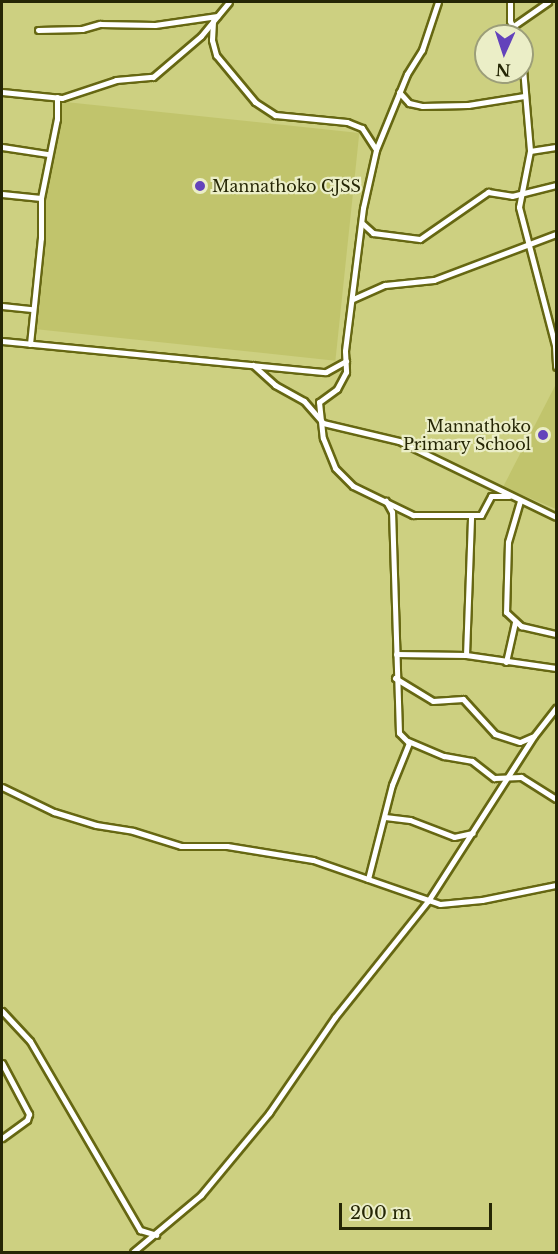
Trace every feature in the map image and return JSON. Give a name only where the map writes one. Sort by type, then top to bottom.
[{"type":"street","points":[[2,92],[57,97],[116,80],[157,75],[215,19],[229,2]]},
{"type":"street","points":[[438,2],[422,50],[399,92],[376,150],[362,223],[346,361],[339,386],[320,400],[326,452],[335,468],[353,486],[413,515],[471,516],[485,512],[491,496],[509,495]]},
{"type":"street","points":[[510,2],[512,24]]},
{"type":"street","points":[[516,24],[548,2]]},
{"type":"street","points":[[38,30],[82,29],[100,24],[155,25],[215,19]]},
{"type":"street","points":[[215,19],[212,40],[216,55],[255,102],[275,114],[347,122],[370,134],[376,150]]},
{"type":"street","points":[[523,84],[530,151],[519,207],[532,246],[555,345],[556,368]]},
{"type":"street","points":[[399,92],[409,103],[422,106],[468,105],[524,96]]},
{"type":"street","points":[[30,344],[41,238],[41,198],[48,154],[57,119],[57,97]]},
{"type":"street","points":[[2,147],[48,154]]},
{"type":"street","points":[[530,151],[556,147]]},
{"type":"street","points":[[362,223],[373,233],[420,239],[483,194],[520,195],[556,184]]},
{"type":"street","points":[[2,194],[41,198]]},
{"type":"street","points":[[353,299],[385,285],[434,279],[532,246],[556,234]]},
{"type":"street","points":[[2,305],[32,309]]},
{"type":"street","points":[[2,341],[326,372],[346,361]]},
{"type":"street","points":[[253,364],[275,385],[304,401],[323,423],[399,441],[486,481],[520,501],[556,517]]},
{"type":"street","points":[[386,500],[392,512],[395,678],[400,735],[408,741],[444,756],[472,761],[494,778],[521,777],[556,800]]},
{"type":"street","points":[[520,501],[508,542],[505,598],[507,614],[515,622],[556,634]]},
{"type":"street","points":[[466,655],[471,516]]},
{"type":"street","points":[[506,662],[515,622]]},
{"type":"street","points":[[396,654],[466,655],[556,668]]},
{"type":"street","points":[[395,678],[432,701],[464,699],[495,734],[520,742],[534,736]]},
{"type":"street","points":[[134,1252],[156,1235],[226,1168],[335,1017],[428,901],[534,736],[556,708]]},
{"type":"street","points":[[368,879],[408,741]]},
{"type":"street","points":[[517,763],[521,777]]},
{"type":"street","points":[[2,787],[61,815],[138,832],[167,843],[259,850],[313,860],[428,901],[468,902],[556,885]]},
{"type":"street","points":[[385,818],[410,820],[454,837],[474,832]]},
{"type":"street","points":[[2,1011],[30,1041],[140,1230],[156,1235]]},
{"type":"street","points":[[2,1063],[29,1114],[27,1120],[2,1138]]},
{"type":"shaded area","name":"Mannathoko CJSS","points":[[56,101],[359,133],[335,361],[32,329]]},
{"type":"shaded area","name":"Mannathoko Primary School","points":[[556,384],[556,509],[503,487]]},
{"type":"place","name":"Mannathoko CJSS","points":[[200,186]]},
{"type":"place","name":"Mannathoko Primary School","points":[[543,435]]}]
